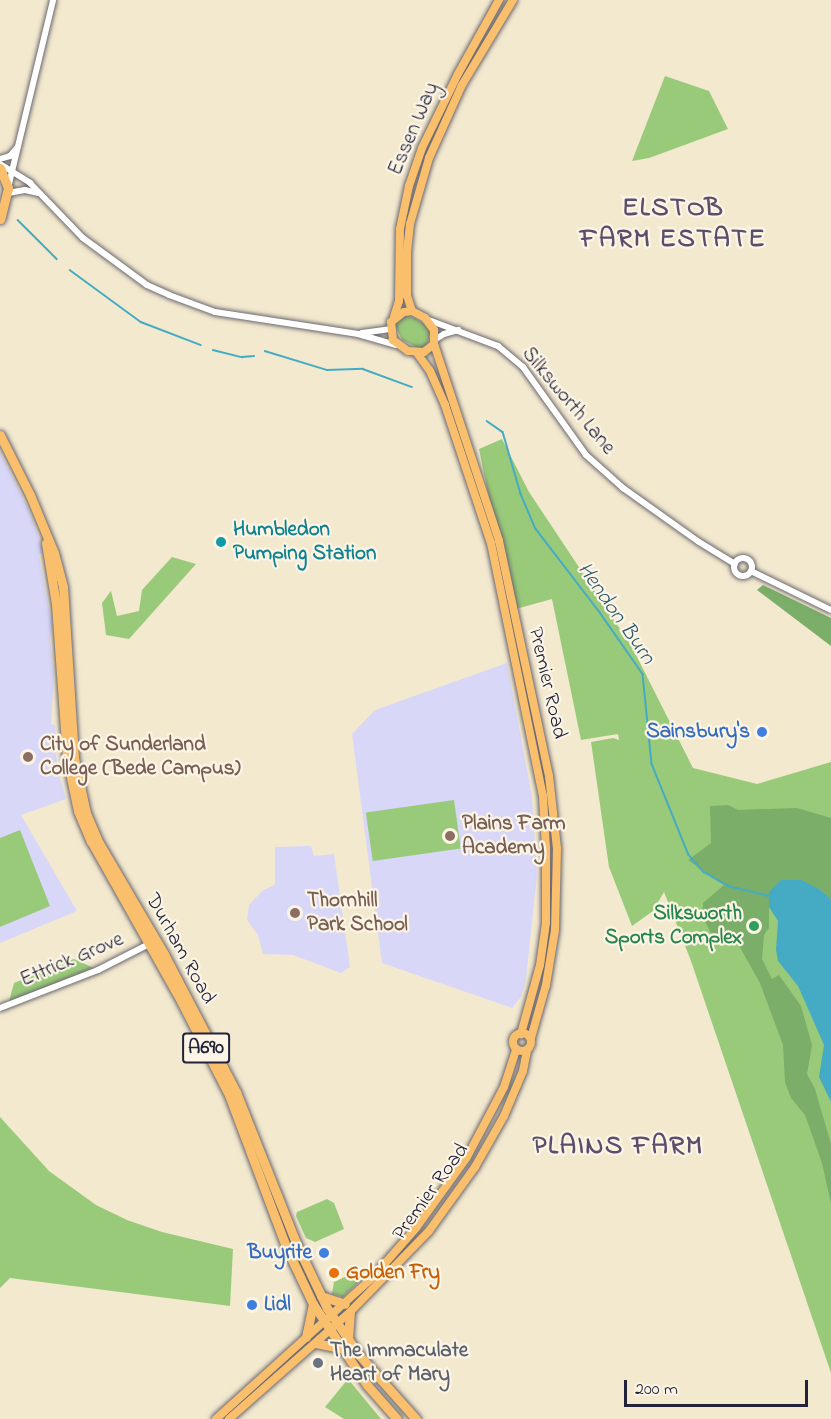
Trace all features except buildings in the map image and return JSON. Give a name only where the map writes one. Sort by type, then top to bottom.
[{"type":"highway","points":[[0,164],[8,190],[0,219]]},
{"type":"highway","name":"Durham Road","points":[[0,435],[43,526],[56,604],[67,758],[78,811],[91,842],[153,942],[229,1095],[278,1211],[313,1304],[323,1322],[329,1331],[416,1419]]},
{"type":"highway","name":"Durham Road","points":[[278,1211],[337,1324],[344,1344],[368,1385],[397,1419]]},
{"type":"highway","points":[[316,1343],[344,1344],[348,1308],[321,1296]]},
{"type":"highway","points":[[306,1337],[313,1304]]},
{"type":"main road","name":"Essen Way","points":[[394,317],[399,301],[400,229],[409,186],[427,138],[499,0]]},
{"type":"main road","name":"Essen Way","points":[[412,311],[407,296],[407,252],[410,224],[426,168],[462,86],[513,0]]},
{"type":"main road","points":[[425,318],[412,311],[394,317],[390,329],[393,340],[402,347],[417,353],[429,349],[435,342]]},
{"type":"main road","name":"Premier Road","points":[[425,318],[434,330],[435,342],[499,541],[549,776],[557,849],[555,930],[546,985],[531,1038]]},
{"type":"main road","name":"Premier Road","points":[[417,353],[430,371],[445,405],[491,543],[543,796],[546,923],[540,965],[520,1034]]},
{"type":"main road","points":[[520,1034],[531,1038],[531,1045],[526,1050],[516,1049],[513,1040],[520,1034]]},
{"type":"main road","name":"Premier Road","points":[[229,1419],[337,1324],[439,1197],[467,1157],[504,1087],[516,1049]]},
{"type":"main road","name":"Premier Road","points":[[216,1419],[323,1322],[348,1308],[429,1231],[475,1167],[514,1095],[523,1071],[526,1050]]},
{"type":"street","points":[[38,193],[8,190],[53,0]]},
{"type":"street","points":[[18,148],[0,164],[14,172],[38,193],[83,238],[140,280],[169,295],[215,312],[358,334],[385,340],[402,347]]},
{"type":"street","name":"Silksworth Lane","points":[[425,318],[498,346],[523,367],[586,454],[623,488],[735,564]]},
{"type":"street","points":[[358,334],[390,329]]},
{"type":"street","points":[[435,342],[444,334],[459,330]]},
{"type":"street","name":"Silksworth Lane","points":[[741,558],[747,559],[752,566],[751,571],[747,575],[739,575],[735,571],[735,564],[741,558]]},
{"type":"street","name":"Silksworth Lane","points":[[751,571],[831,610]]},
{"type":"street","name":"Ettrick Grove","points":[[0,1008],[98,970],[153,942]]},
{"type":"shaded area","name":"City of Sunderland College (Bede Campus)","points":[[0,452],[29,510],[44,553],[39,554],[52,625],[50,640],[54,674],[51,724],[55,725],[57,767],[66,799],[21,815],[77,911],[0,943]]},
{"type":"shaded area","name":"Plains Farm Academy","points":[[507,663],[532,797],[537,875],[526,979],[521,997],[512,1008],[382,963],[352,734],[375,710]]},
{"type":"shaded area","name":"Thornhill Park School","points":[[311,846],[314,856],[334,854],[350,967],[341,973],[293,955],[263,954],[258,935],[247,920],[249,905],[263,890],[275,885],[275,847]]},
{"type":"green space","points":[[665,76],[709,91],[728,129],[649,158],[632,161]]},
{"type":"green space","points":[[405,316],[415,318],[425,325],[430,333],[427,345],[420,349],[402,340],[395,325],[398,319]]},
{"type":"green space","name":"Silksworth Sports Complex","points":[[502,439],[529,492],[632,647],[693,768],[757,784],[831,762],[831,1373],[691,961],[664,892],[653,911],[632,926],[609,867],[591,742],[613,738],[619,740],[618,734],[581,740],[552,599],[512,610],[479,449]]},
{"type":"green space","points":[[172,557],[196,564],[129,639],[106,635],[102,603],[111,591],[117,616],[139,611],[142,590]]},
{"type":"green space","points":[[763,585],[831,618],[831,646],[757,590]]},
{"type":"green space","points":[[454,800],[461,849],[373,861],[366,812]]},
{"type":"green space","points":[[728,805],[738,810],[797,808],[831,818],[831,899],[819,889],[769,892],[769,928],[764,935],[762,959],[772,979],[779,975],[801,1006],[812,1045],[807,1074],[815,1089],[831,1144],[831,1204],[822,1163],[805,1115],[791,1098],[785,1082],[783,1045],[760,983],[737,942],[728,936],[712,935],[703,918],[703,903],[724,885],[688,860],[711,843],[710,806]]},
{"type":"green space","points":[[20,830],[50,906],[0,927],[0,838]]},
{"type":"green space","points":[[74,959],[98,970],[8,1005],[14,983]]},
{"type":"green space","points":[[0,1117],[49,1171],[96,1205],[127,1220],[162,1232],[233,1249],[230,1306],[10,1278],[0,1288]]},
{"type":"green space","points":[[327,1199],[334,1203],[344,1229],[315,1242],[306,1238],[296,1216],[297,1212]]},
{"type":"green space","points":[[360,1270],[362,1277],[359,1282],[343,1297],[332,1294],[334,1282]]},
{"type":"green space","points":[[348,1379],[381,1419],[344,1419],[325,1407]]},
{"type":"water","points":[[781,880],[801,880],[819,889],[831,899],[831,1102],[819,1077],[824,1045],[798,986],[778,961],[776,950],[778,921],[769,907],[769,892]]},
{"type":"waterway","name":"Hendon Burn","points":[[18,220],[57,259]]},
{"type":"waterway","name":"Hendon Burn","points":[[70,270],[141,322],[201,345]]},
{"type":"waterway","name":"Hendon Burn","points":[[213,350],[242,357],[254,356]]},
{"type":"waterway","name":"Hendon Burn","points":[[265,351],[327,370],[363,369],[412,387]]},
{"type":"waterway","name":"Hendon Burn","points":[[487,421],[503,432],[521,494],[536,529],[599,611],[643,674],[652,764],[689,855],[704,872],[728,886],[769,896]]},
{"type":"place","name":"Humbledon Pumping Station","points":[[221,542]]},
{"type":"place","name":"Sainsbury's","points":[[762,732]]},
{"type":"place","name":"City of Sunderland College (Bede Campus)","points":[[28,757]]},
{"type":"place","name":"Plains Farm Academy","points":[[450,836]]},
{"type":"place","name":"Thornhill Park School","points":[[295,913]]},
{"type":"place","name":"Silksworth Sports Complex","points":[[754,926]]},
{"type":"place","name":"Buyrite","points":[[324,1253]]},
{"type":"place","name":"Golden Fry","points":[[334,1273]]},
{"type":"place","name":"Lidl","points":[[252,1305]]},
{"type":"place","name":"The Immaculate Heart of Mary","points":[[318,1363]]},
{"type":"district","name":"ELSTOB FARM ESTATE","points":[[673,224]]},
{"type":"district","name":"PLAINS FARM","points":[[618,1147]]}]
